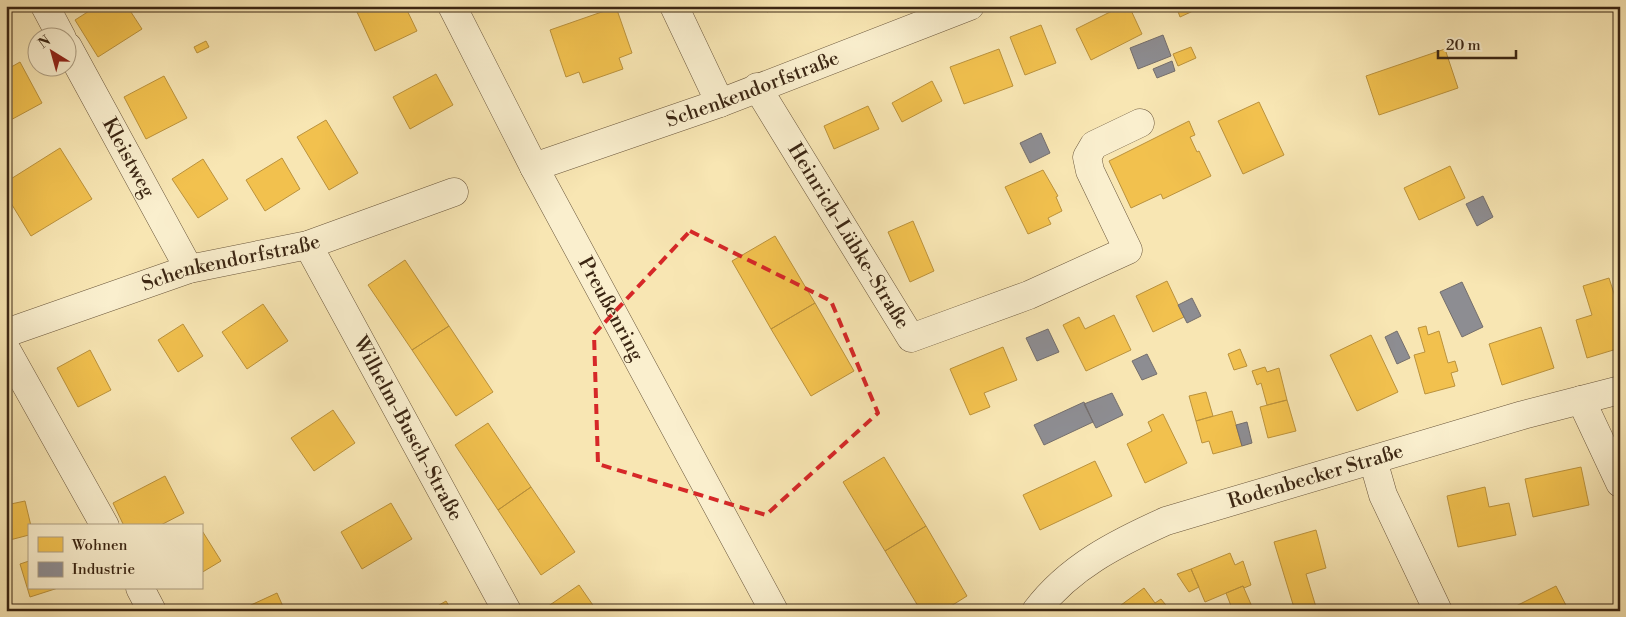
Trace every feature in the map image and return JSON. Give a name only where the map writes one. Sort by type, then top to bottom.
[{"type":"street","points":[[45,6],[57,28]]},
{"type":"street","name":"Preußenring","points":[[452,6],[534,168],[774,611]]},
{"type":"street","points":[[674,6],[720,103]]},
{"type":"street","name":"Schenkendorfstraße","points":[[534,168],[720,103],[757,87],[970,6]]},
{"type":"street","name":"Kleistweg","points":[[78,65],[189,269]]},
{"type":"street","name":"Heinrich-Lübke-Straße","points":[[757,87],[911,338],[1029,295],[1128,250],[1090,171],[1087,157],[1094,145],[1140,123]]},
{"type":"street","name":"Schenkendorfstraße","points":[[6,333],[189,269],[308,245],[454,192]]},
{"type":"street","name":"Wilhelm-Busch-Straße","points":[[308,245],[507,611]]},
{"type":"street","points":[[6,349],[104,524]]},
{"type":"street","name":"Rodenbecker Straße","points":[[1036,611],[1049,594],[1076,570],[1119,542],[1166,521],[1620,390]]},
{"type":"street","points":[[1581,400],[1620,483]]},
{"type":"street","points":[[1373,460],[1383,495],[1438,611]]},
{"type":"street","points":[[141,590],[152,611]]},
{"type":"highlighted area","points":[[690,231],[831,301],[878,413],[766,515],[598,464],[594,334]]},
{"type":"building: Wohnen","points":[[97,6],[127,6],[142,29],[98,57],[75,20]]},
{"type":"building: Wohnen","points":[[369,6],[405,6],[417,31],[375,51],[357,12]]},
{"type":"building: Wohnen","points":[[765,6],[782,6],[767,12]]},
{"type":"building: Wohnen","points":[[1122,6],[1129,6],[1142,34],[1091,60],[1076,29]]},
{"type":"building: Wohnen","points":[[1176,6],[1204,6],[1180,17]]},
{"type":"building: Wohnen","points":[[616,7],[632,53],[619,58],[623,69],[583,83],[579,72],[566,77],[550,30]]},
{"type":"building: Wohnen","points":[[1041,25],[1056,63],[1025,75],[1010,37]]},
{"type":"building: Wohnen","points":[[206,41],[209,47],[197,53],[194,47]]},
{"type":"building: Wohnen","points":[[1191,47],[1196,58],[1178,66],[1173,54]]},
{"type":"building: Wohnen","points":[[999,49],[1013,86],[964,104],[950,67]]},
{"type":"building: Wohnen","points":[[1445,49],[1458,88],[1379,115],[1366,76]]},
{"type":"building: Wohnen","points":[[20,62],[42,103],[7,122],[6,70]]},
{"type":"building: Wohnen","points":[[436,74],[453,105],[410,129],[393,97]]},
{"type":"building: Wohnen","points":[[164,76],[187,118],[146,139],[124,97]]},
{"type":"building: Wohnen","points":[[932,81],[942,101],[902,122],[892,103]]},
{"type":"building: Wohnen","points":[[1259,102],[1284,155],[1243,174],[1218,121]]},
{"type":"building: Wohnen","points":[[868,106],[879,129],[834,149],[824,126]]},
{"type":"building: Wohnen","points":[[326,120],[358,173],[329,190],[297,137]]},
{"type":"building: Wohnen","points":[[1189,121],[1195,135],[1190,137],[1211,176],[1163,199],[1161,194],[1131,208],[1109,161]]},
{"type":"building: Wohnen","points":[[60,148],[92,199],[31,236],[6,195],[6,182]]},
{"type":"building: Wohnen","points":[[282,158],[300,189],[265,211],[246,180]]},
{"type":"building: Wohnen","points":[[203,159],[228,199],[198,218],[172,179]]},
{"type":"building: Wohnen","points":[[1450,166],[1465,198],[1419,220],[1404,188]]},
{"type":"building: Wohnen","points":[[1043,170],[1058,196],[1056,197],[1062,211],[1048,218],[1051,224],[1028,234],[1005,187]]},
{"type":"building: Wohnen","points":[[913,221],[934,271],[910,282],[888,232]]},
{"type":"building: Wohnen","points":[[775,236],[815,303],[771,329],[732,261]]},
{"type":"building: Wohnen","points":[[405,260],[449,326],[412,350],[368,285]]},
{"type":"building: Wohnen","points":[[1609,278],[1620,312],[1620,348],[1587,358],[1576,320],[1592,315],[1583,286]]},
{"type":"building: Wohnen","points":[[1167,281],[1184,317],[1153,332],[1136,296]]},
{"type":"building: Wohnen","points":[[815,303],[854,371],[811,396],[771,329]]},
{"type":"building: Wohnen","points":[[263,304],[288,341],[247,369],[222,332]]},
{"type":"building: Wohnen","points":[[1114,315],[1131,350],[1086,371],[1063,325],[1079,317],[1085,329]]},
{"type":"building: Wohnen","points":[[183,324],[203,356],[178,372],[158,340]]},
{"type":"building: Wohnen","points":[[449,326],[493,392],[456,416],[412,350]]},
{"type":"building: Wohnen","points":[[1426,326],[1428,335],[1439,331],[1448,363],[1455,361],[1458,371],[1451,373],[1455,386],[1425,394],[1414,355],[1425,352],[1418,328]]},
{"type":"building: Wohnen","points":[[1541,327],[1554,368],[1502,385],[1489,344]]},
{"type":"building: Wohnen","points":[[1371,335],[1398,392],[1357,411],[1330,355]]},
{"type":"building: Wohnen","points":[[1003,347],[1017,380],[984,393],[990,407],[970,415],[950,369]]},
{"type":"building: Wohnen","points":[[1240,349],[1247,366],[1234,370],[1228,354]]},
{"type":"building: Wohnen","points":[[90,350],[111,390],[78,407],[57,368]]},
{"type":"building: Wohnen","points":[[1265,367],[1267,372],[1279,368],[1287,400],[1267,405],[1261,383],[1257,385],[1252,371]]},
{"type":"building: Wohnen","points":[[1206,392],[1213,416],[1196,421],[1189,396]]},
{"type":"building: Wohnen","points":[[1287,400],[1296,431],[1268,438],[1260,407]]},
{"type":"building: Wohnen","points":[[333,410],[355,443],[314,471],[291,438]]},
{"type":"building: Wohnen","points":[[1232,411],[1242,446],[1213,454],[1209,441],[1202,443],[1196,421]]},
{"type":"building: Wohnen","points":[[1163,414],[1187,463],[1145,483],[1127,444],[1152,431],[1148,422]]},
{"type":"building: Wohnen","points":[[488,423],[531,487],[498,510],[455,445]]},
{"type":"building: Wohnen","points":[[884,457],[926,526],[885,551],[843,482]]},
{"type":"building: Wohnen","points":[[1095,461],[1112,496],[1040,530],[1023,495]]},
{"type":"building: Wohnen","points":[[1581,467],[1589,505],[1533,517],[1525,479]]},
{"type":"building: Wohnen","points":[[165,476],[184,513],[163,524],[123,524],[113,503]]},
{"type":"building: Wohnen","points":[[531,487],[575,552],[541,575],[498,510]]},
{"type":"building: Wohnen","points":[[1485,487],[1489,507],[1509,503],[1516,535],[1458,547],[1447,496]]},
{"type":"building: Wohnen","points":[[25,501],[31,524],[28,524],[28,535],[6,541],[6,505]]},
{"type":"building: Wohnen","points":[[391,503],[412,539],[362,569],[341,532]]},
{"type":"building: Wohnen","points":[[926,526],[967,596],[943,611],[921,611],[885,551]]},
{"type":"building: Wohnen","points":[[1316,530],[1326,568],[1306,574],[1316,607],[1295,611],[1274,542]]},
{"type":"building: Wohnen","points":[[202,531],[221,561],[202,572]]},
{"type":"building: Wohnen","points":[[1230,553],[1235,565],[1243,561],[1251,585],[1244,588],[1243,586],[1205,602],[1191,569]]},
{"type":"building: Wohnen","points":[[28,561],[28,590],[52,590],[30,597],[20,564]]},
{"type":"building: Wohnen","points":[[1191,569],[1199,587],[1189,592],[1177,574]]},
{"type":"building: Wohnen","points":[[579,585],[597,611],[546,611],[544,609]]},
{"type":"building: Wohnen","points":[[1243,586],[1253,609],[1233,611],[1226,593]]},
{"type":"building: Wohnen","points":[[1556,586],[1569,611],[1506,611]]},
{"type":"building: Wohnen","points":[[1144,588],[1155,603],[1161,599],[1169,609],[1166,611],[1113,611]]},
{"type":"building: Wohnen","points":[[277,593],[285,611],[238,611]]},
{"type":"building: Wohnen","points":[[446,601],[452,611],[429,611]]},
{"type":"building: Industrie","points":[[1163,35],[1171,56],[1138,69],[1130,48]]},
{"type":"building: Industrie","points":[[1172,61],[1175,71],[1157,78],[1153,69]]},
{"type":"building: Industrie","points":[[1041,133],[1050,153],[1030,163],[1020,143]]},
{"type":"building: Industrie","points":[[1483,196],[1493,217],[1477,226],[1466,204]]},
{"type":"building: Industrie","points":[[1462,282],[1483,327],[1462,337],[1440,292]]},
{"type":"building: Industrie","points":[[1192,298],[1201,316],[1187,323],[1178,305]]},
{"type":"building: Industrie","points":[[1048,329],[1059,352],[1037,361],[1026,338]]},
{"type":"building: Industrie","points":[[1397,331],[1410,358],[1397,364],[1385,337]]},
{"type":"building: Industrie","points":[[1147,354],[1157,374],[1142,380],[1132,361]]},
{"type":"building: Industrie","points":[[1112,393],[1123,415],[1096,428],[1084,404]]},
{"type":"building: Industrie","points":[[1084,402],[1093,422],[1044,445],[1034,425]]},
{"type":"building: Industrie","points":[[1247,422],[1252,443],[1242,446],[1236,425]]}]
